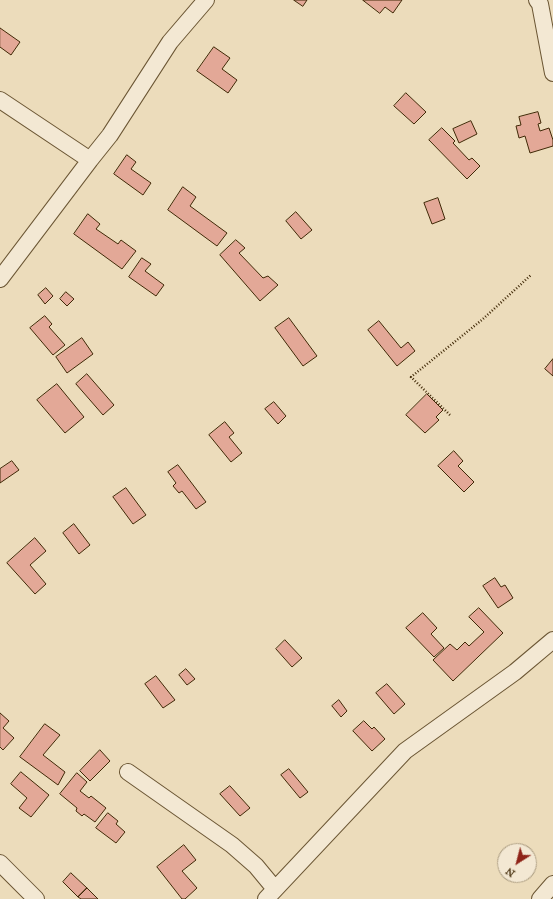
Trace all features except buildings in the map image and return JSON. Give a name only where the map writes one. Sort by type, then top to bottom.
[{"type":"street","points":[[0,279],[110,135],[170,42],[206,0]]},
{"type":"street","points":[[537,0],[540,4],[553,73]]},
{"type":"street","points":[[0,100],[90,160]]},
{"type":"street","points":[[128,772],[232,845],[256,866],[271,894],[404,751],[515,672],[553,640]]},
{"type":"street","points":[[0,864],[36,899]]},
{"type":"street","points":[[540,899],[553,884]]},
{"type":"path","points":[[450,415],[411,378],[483,318],[531,275]]}]
